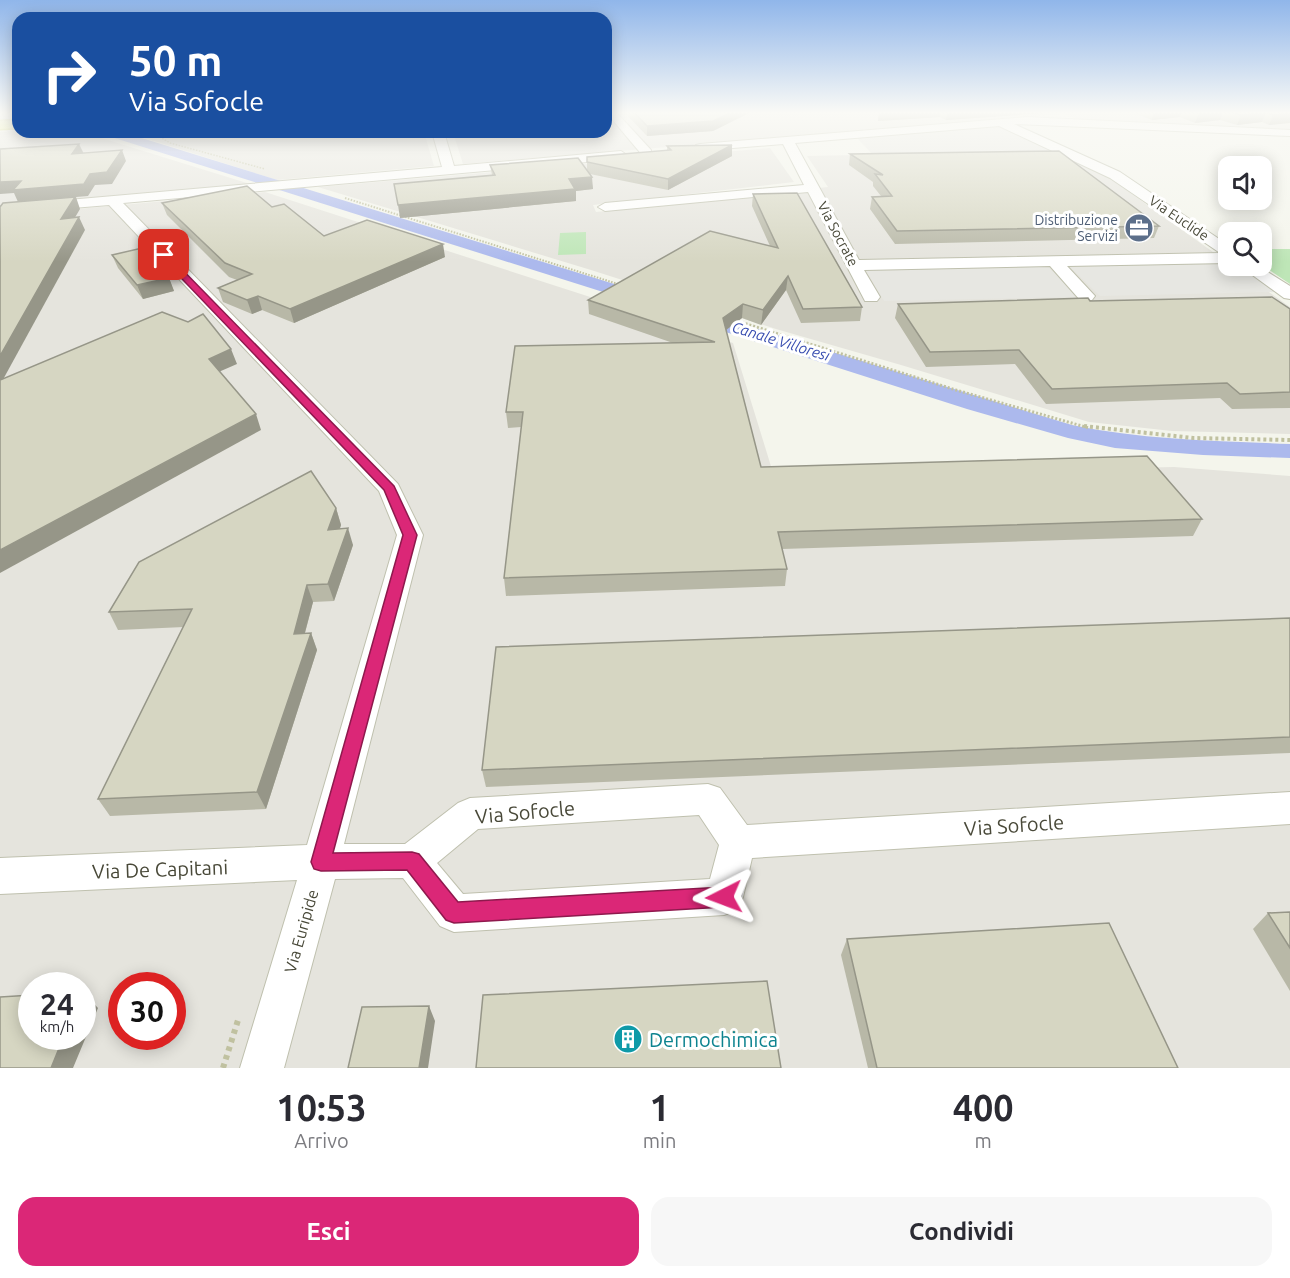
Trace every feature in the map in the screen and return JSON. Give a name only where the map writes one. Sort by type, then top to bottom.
[{"type":"street","points":[[447,162],[449,170]]},
{"type":"street","points":[[0,210],[541,162]]},
{"type":"street","name":"Via Socrate","points":[[798,162],[871,297]]},
{"type":"street","name":"Via Euclide","points":[[1086,162],[1115,175],[1218,245]]},
{"type":"street","points":[[605,207],[812,188]]},
{"type":"street","name":"Via Euripide","points":[[112,200],[390,489],[410,535],[262,1068]]},
{"type":"street","points":[[854,265],[1218,258]]},
{"type":"street","points":[[1054,261],[1086,296]]},
{"type":"street","points":[[1263,276],[1290,294]]},
{"type":"street","name":"Via Sofocle","points":[[412,861],[470,814],[685,801],[708,800],[738,842],[1290,808]]},
{"type":"street","points":[[321,862],[412,861],[454,913],[477,912],[724,897],[738,842]]},
{"type":"street","name":"Via De Capitani","points":[[0,876],[321,862]]},
{"type":"path","points":[[238,162],[275,172],[295,184]]},
{"type":"path","points":[[345,198],[628,287]]},
{"type":"path","points":[[730,319],[956,390],[1091,428],[1193,438],[1290,440]]},
{"type":"path","points":[[223,1068],[241,1011]]},
{"type":"shaded area","points":[[0,162],[178,162],[250,184],[0,206]]},
{"type":"shaded area","points":[[220,162],[433,162],[434,166],[277,180]]},
{"type":"shaded area","points":[[462,162],[489,162],[463,164]]},
{"type":"shaded area","points":[[610,162],[780,162],[794,182],[593,205],[596,212],[828,187],[811,162],[1076,162],[1108,177],[1218,256],[1218,276],[1247,276],[1290,307],[1290,434],[1172,431],[1089,422],[776,329],[318,187]]},
{"type":"shaded area","points":[[265,192],[733,343],[774,476],[1174,467],[1290,476],[1290,1068],[0,1068],[0,216]]},
{"type":"shaded area","points":[[1218,261],[1218,276],[1253,276],[1276,292],[1100,296],[1067,264]]},
{"type":"shaded area","points":[[1046,265],[1079,297],[884,301],[865,269]]},
{"type":"green space","points":[[586,232],[586,254],[558,255],[560,233]]},
{"type":"green space","points":[[1272,249],[1290,249],[1290,284],[1272,272]]},
{"type":"building","points":[[0,162],[114,162],[107,172],[90,174],[84,184],[13,190],[21,181],[0,182]]},
{"type":"building","points":[[581,162],[592,177],[569,179],[575,189],[398,205],[394,184],[495,175],[490,165]]},
{"type":"building","points":[[587,162],[700,162],[668,179]]},
{"type":"building","points":[[862,162],[1073,162],[1159,226],[897,231],[872,197],[892,196],[875,174],[883,175]]},
{"type":"building","points":[[247,186],[272,207],[284,204],[324,236],[367,220],[443,244],[290,309],[258,296],[247,300],[218,288],[252,274],[225,263],[162,203]]},
{"type":"building","points":[[797,193],[862,307],[803,309],[788,276],[763,310],[743,304],[723,318],[761,467],[1147,456],[1202,519],[778,532],[787,569],[504,578],[523,412],[506,412],[515,346],[715,342],[588,300],[710,231],[778,248],[753,194]]},
{"type":"building","points":[[75,197],[61,219],[79,217],[0,356],[0,207],[3,203]]},
{"type":"building","points":[[142,248],[169,278],[137,285],[112,255]]},
{"type":"building","points":[[1272,297],[1290,309],[1290,392],[1240,394],[1227,383],[1052,389],[1019,350],[930,352],[898,304],[1088,298],[1090,301]]},
{"type":"building","points":[[162,312],[188,322],[203,314],[231,349],[209,359],[256,414],[0,550],[0,380]]},
{"type":"building","points":[[311,471],[336,508],[328,530],[348,528],[328,584],[307,585],[294,634],[311,633],[257,792],[98,799],[192,609],[109,612],[139,562]]},
{"type":"building","points":[[1290,618],[1290,737],[482,770],[496,647]]},
{"type":"building","points":[[1290,912],[1290,948],[1268,913]]},
{"type":"building","points":[[1109,923],[1178,1068],[877,1068],[847,939]]},
{"type":"building","name":"Dermochimica","points":[[767,981],[781,1068],[476,1068],[483,995]]},
{"type":"building","points":[[18,996],[18,1050],[58,1050],[51,1068],[0,1068],[0,997]]},
{"type":"building","points":[[429,1006],[419,1068],[348,1068],[362,1007]]},
{"type":"waterway","name":"Canale Villoresi","points":[[205,162],[644,299]]},
{"type":"waterway","name":"Canale Villoresi","points":[[695,316],[1068,431],[1115,441],[1203,448],[1290,451]]},
{"type":"place","name":"Distribuzione Servizi","points":[[1139,228]]},
{"type":"place","name":"Dermochimica","points":[[628,1039]]},
{"type":"route","points":[[164,255],[390,489],[410,535],[321,862],[412,861],[454,913],[724,897]]}]
